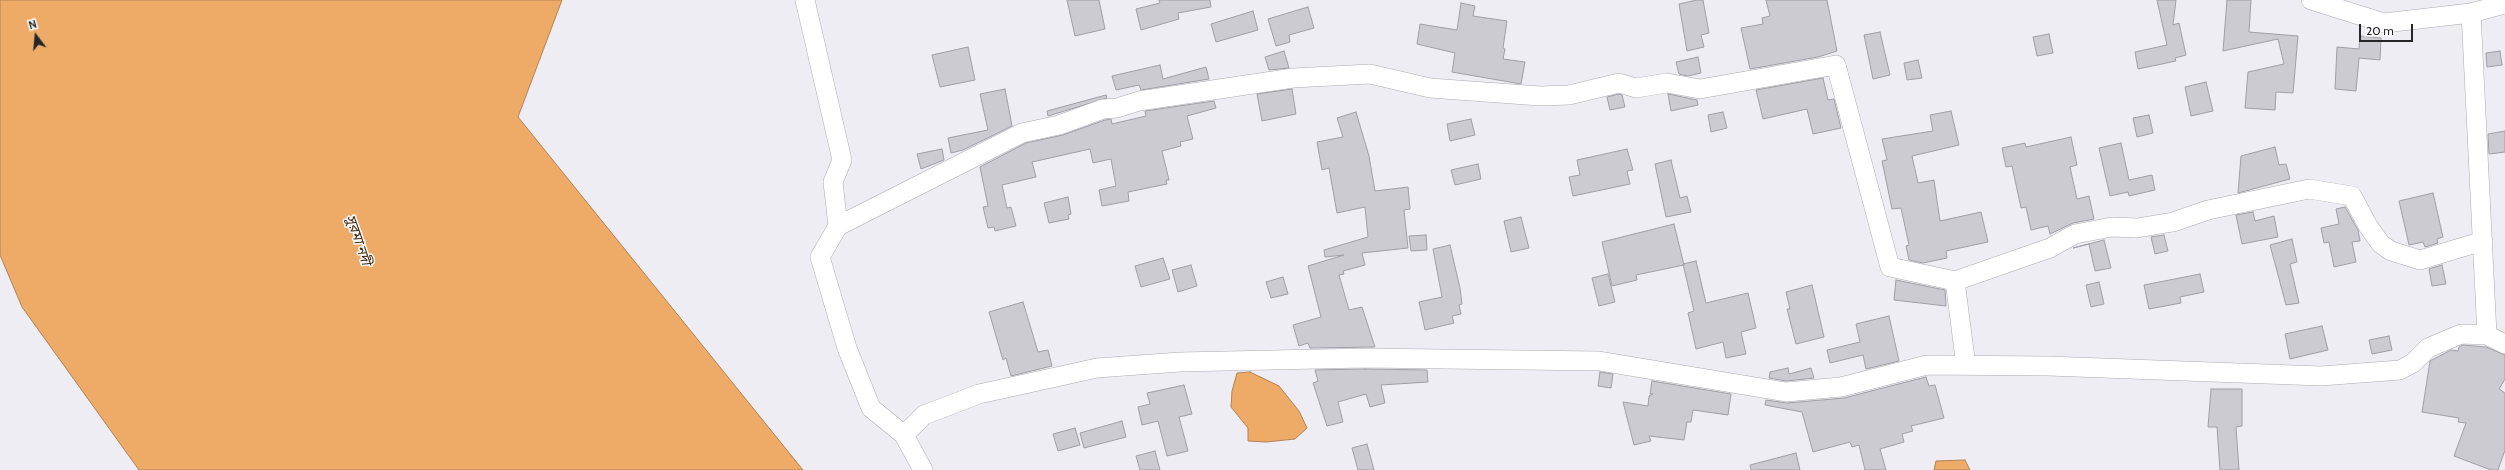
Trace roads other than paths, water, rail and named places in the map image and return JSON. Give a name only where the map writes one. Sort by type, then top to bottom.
[{"type":"street","points":[[805,0],[842,160],[833,182],[838,226]]},
{"type":"street","points":[[2310,0],[2384,24],[2471,13],[2505,4]]},
{"type":"street","points":[[2471,13],[2487,336]]},
{"type":"street","points":[[923,470],[904,435],[871,408],[847,348],[820,258],[838,226],[1022,133],[1059,125],[1103,109],[1117,108],[1139,101],[1293,78],[1370,74],[1430,88],[1540,96],[1569,95],[1619,83],[1636,88],[1667,83],[1700,89],[1836,65],[1890,267],[1955,281],[2050,248],[2075,234],[2112,227],[2137,228],[2173,222],[2208,210],[2309,189],[2352,196],[2368,226],[2381,244],[2392,251],[2420,260],[2482,241]]},
{"type":"street","points":[[1955,281],[1966,366]]},
{"type":"street","points":[[904,435],[924,414],[979,394],[1097,368],[1180,362],[1365,358],[1599,361],[1786,392],[1841,387],[1927,365],[2048,366],[2321,376],[2400,370],[2413,363],[2428,348],[2461,334],[2487,336],[2505,344]]},
{"type":"water","name":"সুরমা নদী","points":[[0,0],[562,0],[518,117],[803,470],[139,470],[22,307],[0,255]]},
{"type":"water","points":[[1250,372],[1279,386],[1299,411],[1307,428],[1295,439],[1266,442],[1248,441],[1248,428],[1231,407],[1232,391],[1237,373]]},
{"type":"water","points":[[1965,460],[1970,470],[1934,470],[1936,461]]}]
